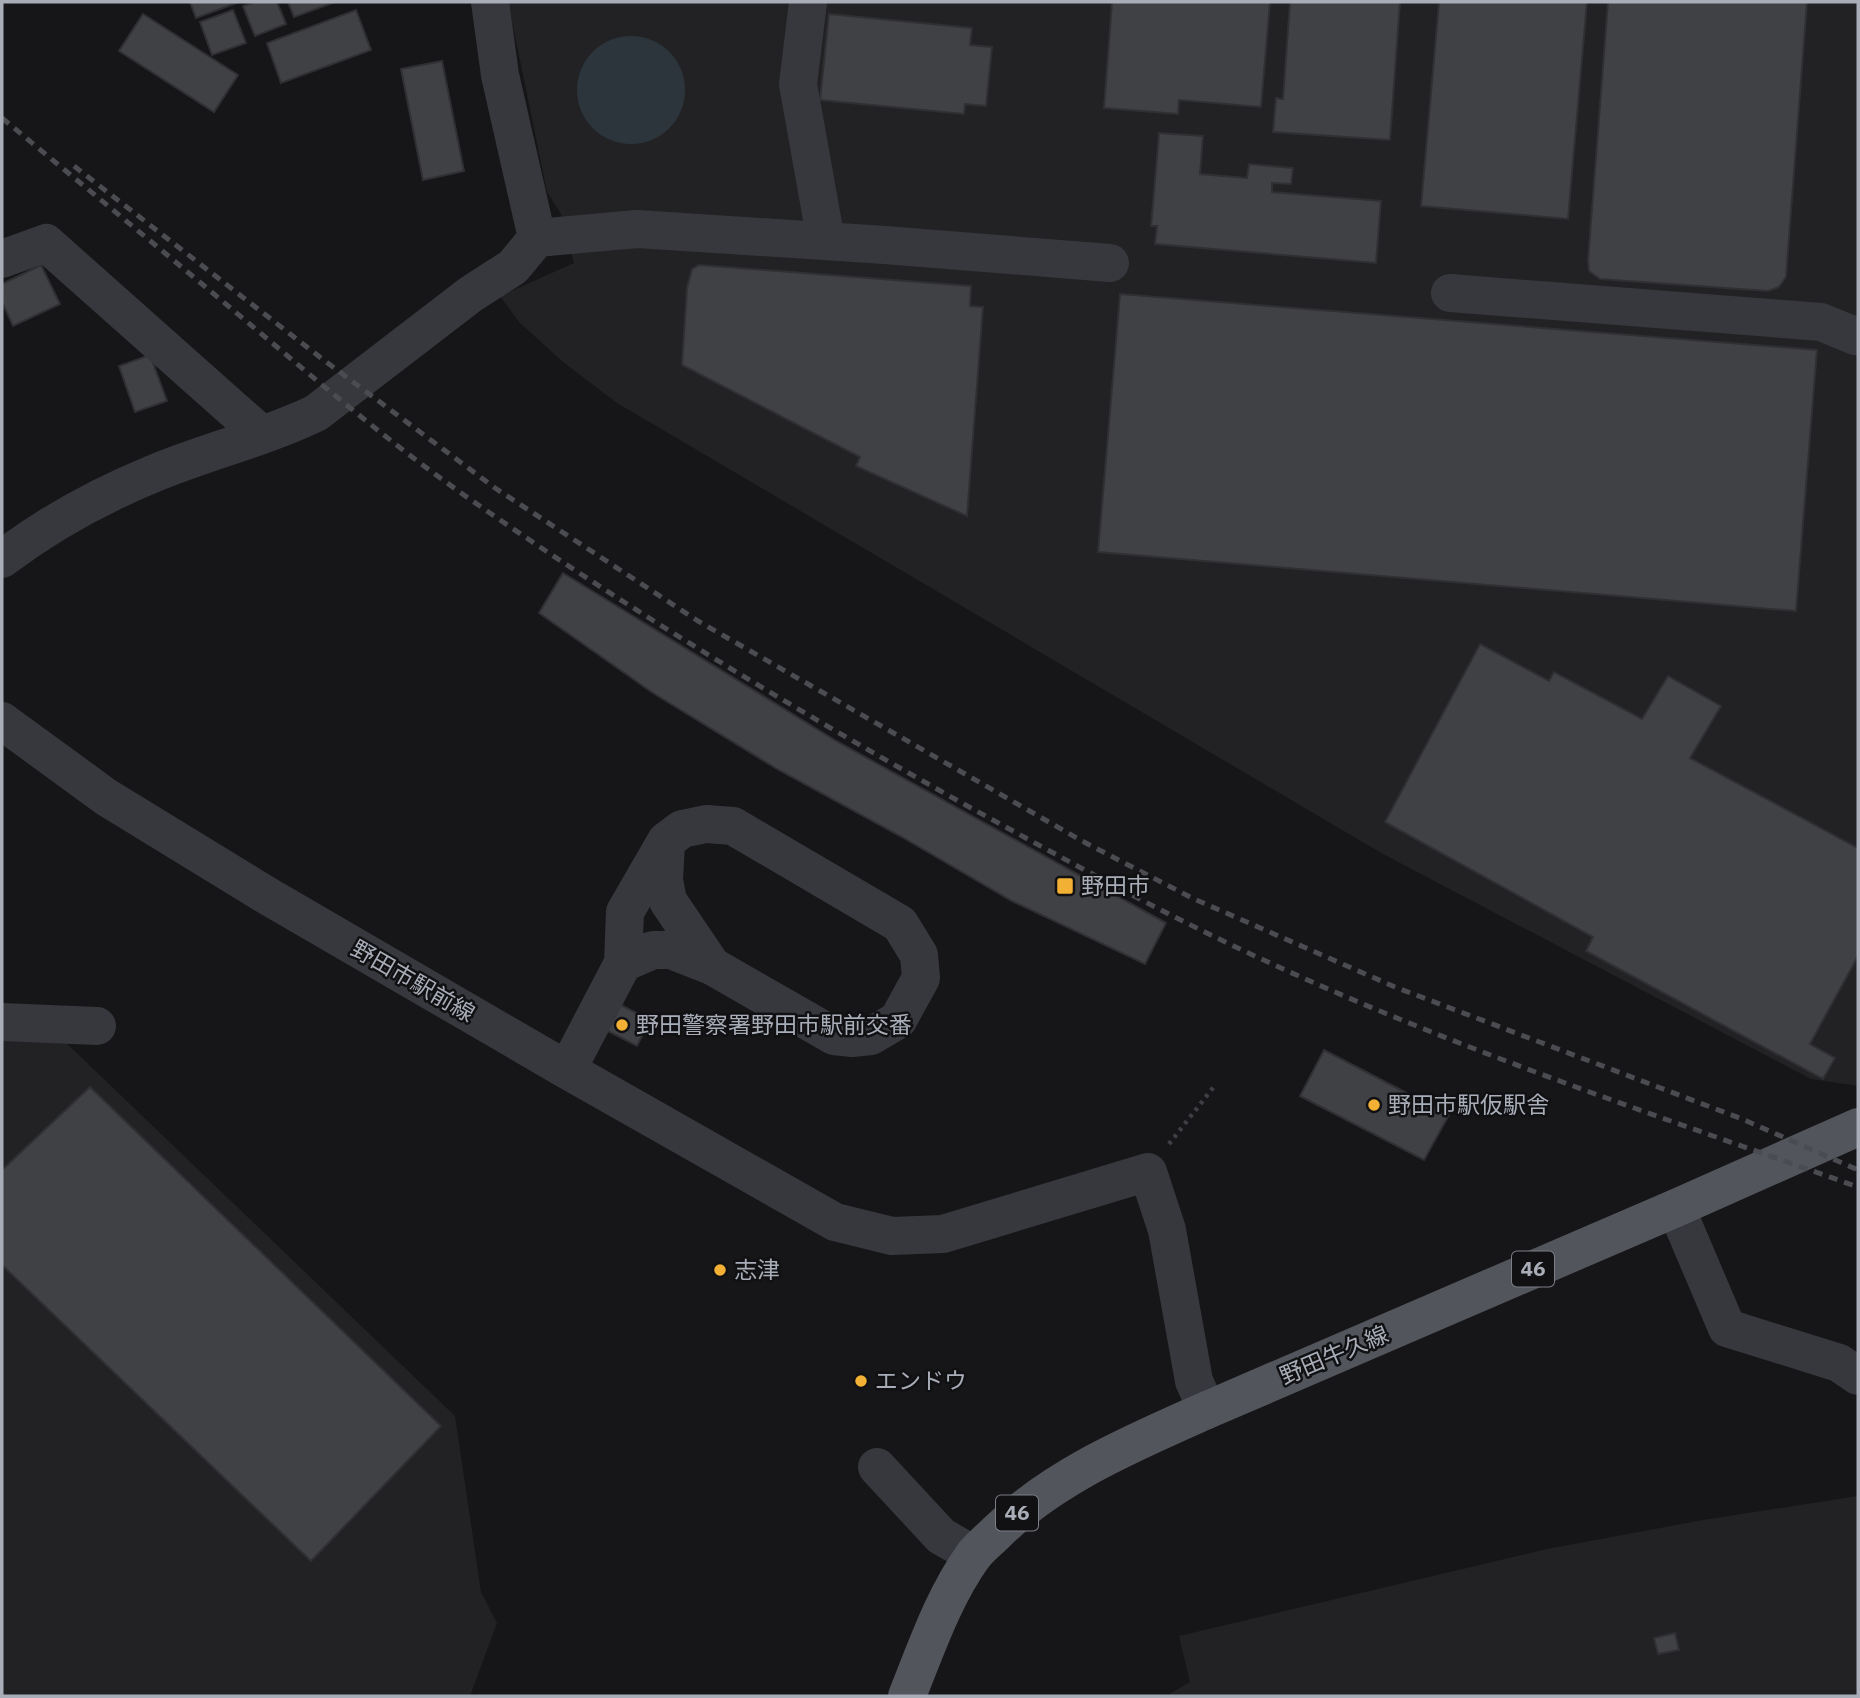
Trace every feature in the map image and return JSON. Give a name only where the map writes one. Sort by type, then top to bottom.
[{"type":"main road","name":"野田牛久線","points":[[907,1696],[947,1600],[974,1555],[1016,1513],[1070,1476],[1130,1444],[1676,1208],[1858,1126]]},
{"type":"street","points":[[490,2],[500,75],[537,239]]},
{"type":"street","points":[[808,2],[798,85],[827,241]]},
{"type":"street","points":[[2,559],[36,533],[154,473],[288,426],[316,413],[471,294],[513,267],[537,239],[637,229],[1110,263]]},
{"type":"street","points":[[2,259],[46,243],[261,434]]},
{"type":"street","points":[[1450,293],[1821,322],[1857,338]]},
{"type":"street","name":"野田市駅前線","points":[[2,721],[106,797],[266,895],[835,1222],[892,1236],[943,1234],[1148,1172]]},
{"type":"street","points":[[567,1070],[623,963],[625,912],[666,841],[682,829],[706,824],[733,827],[900,924],[919,955],[921,978],[898,1020],[871,1037],[852,1038],[834,1036],[712,966],[671,950],[653,950],[623,963]]},
{"type":"street","points":[[666,841],[664,880],[668,901],[712,966]]},
{"type":"street","points":[[2,1022],[97,1026]]},
{"type":"street","points":[[1148,1172],[1167,1230],[1194,1381],[1207,1410]]},
{"type":"street","points":[[1676,1208],[1727,1328],[1839,1363],[1858,1376]]},
{"type":"street","points":[[877,1467],[941,1536],[974,1555]]},
{"type":"path","points":[[1148,1172],[1216,1084]]},
{"type":"shaded area","points":[[508,2],[1858,2],[1858,1086],[1811,1079],[1383,854],[617,403],[563,362],[519,322],[500,296],[574,263],[561,214],[547,192]]},
{"type":"shaded area","points":[[631,36],[652,40],[669,52],[681,69],[685,90],[681,111],[669,128],[652,140],[631,144],[610,140],[593,128],[581,111],[577,90],[581,69],[593,52],[610,40]]},
{"type":"shaded area","points":[[2,1034],[59,1036],[455,1416],[481,1592],[497,1623],[470,1696],[2,1696]]},
{"type":"shaded area","points":[[1858,1496],[1858,1696],[1166,1696],[1190,1682],[1179,1636],[1547,1549],[1703,1520]]},
{"type":"building","points":[[190,2],[239,2],[196,18]]},
{"type":"building","points":[[255,2],[277,2],[286,24],[255,36],[243,6]]},
{"type":"building","points":[[288,2],[335,2],[294,17]]},
{"type":"building","points":[[1112,2],[1270,2],[1261,107],[1179,100],[1178,114],[1104,108]]},
{"type":"building","points":[[1290,2],[1400,2],[1390,140],[1273,132],[1276,98],[1283,99]]},
{"type":"building","points":[[1439,2],[1587,2],[1568,219],[1421,206]]},
{"type":"building","points":[[1608,2],[1807,2],[1786,277],[1779,287],[1768,291],[1600,279],[1589,271]]},
{"type":"building","points":[[233,10],[246,43],[212,55],[200,22]]},
{"type":"building","points":[[356,10],[371,50],[281,83],[267,43]]},
{"type":"building","points":[[143,14],[238,75],[214,112],[119,51]]},
{"type":"building","points":[[829,14],[972,28],[970,45],[992,47],[986,106],[965,104],[964,114],[820,100]]},
{"type":"building","points":[[442,61],[464,171],[423,180],[401,69]]},
{"type":"building","points":[[1159,133],[1203,136],[1200,174],[1247,178],[1249,164],[1293,168],[1291,184],[1272,183],[1272,192],[1381,201],[1376,263],[1155,244],[1157,226],[1151,226]]},
{"type":"building","points":[[41,265],[60,304],[13,326],[2,302],[2,284]]},
{"type":"building","points":[[699,265],[971,286],[970,306],[983,307],[967,516],[856,466],[860,457],[682,365],[687,288],[692,269]]},
{"type":"building","points":[[1120,294],[1817,350],[1796,611],[1098,552]]},
{"type":"building","points":[[150,355],[167,401],[135,412],[119,366]]},
{"type":"building","points":[[563,573],[838,742],[1166,923],[1145,964],[1012,901],[777,769],[653,693],[539,613]]},
{"type":"building","points":[[1480,644],[1549,681],[1554,672],[1642,719],[1668,676],[1721,706],[1690,758],[1858,848],[1858,956],[1810,1044],[1835,1058],[1823,1079],[1586,951],[1593,937],[1385,822]]},
{"type":"building","points":[[615,1002],[650,1020],[637,1046],[602,1028]]},
{"type":"building","name":"野田市駅仮駅舎","points":[[1324,1050],[1449,1115],[1424,1160],[1300,1096]]},
{"type":"building","points":[[90,1087],[441,1426],[311,1561],[2,1265],[2,1170]]},
{"type":"building","points":[[1675,1633],[1679,1650],[1658,1654],[1654,1638]]},
{"type":"railway","points":[[2,118],[330,391],[436,475],[647,617],[898,767],[1153,906],[1342,995],[1562,1082],[1858,1187]]},
{"type":"railway","points":[[74,166],[321,358],[495,488],[698,621],[1082,841],[1192,898],[1395,987],[1742,1119],[1858,1170]]},
{"type":"place","name":"野田市","points":[[1065,886]]},
{"type":"place","name":"野田警察署野田市駅前交番","points":[[622,1025]]},
{"type":"place","name":"野田市駅仮駅舎","points":[[1374,1105]]},
{"type":"place","name":"志津","points":[[720,1270]]},
{"type":"place","name":"エンドウ","points":[[861,1381]]}]
